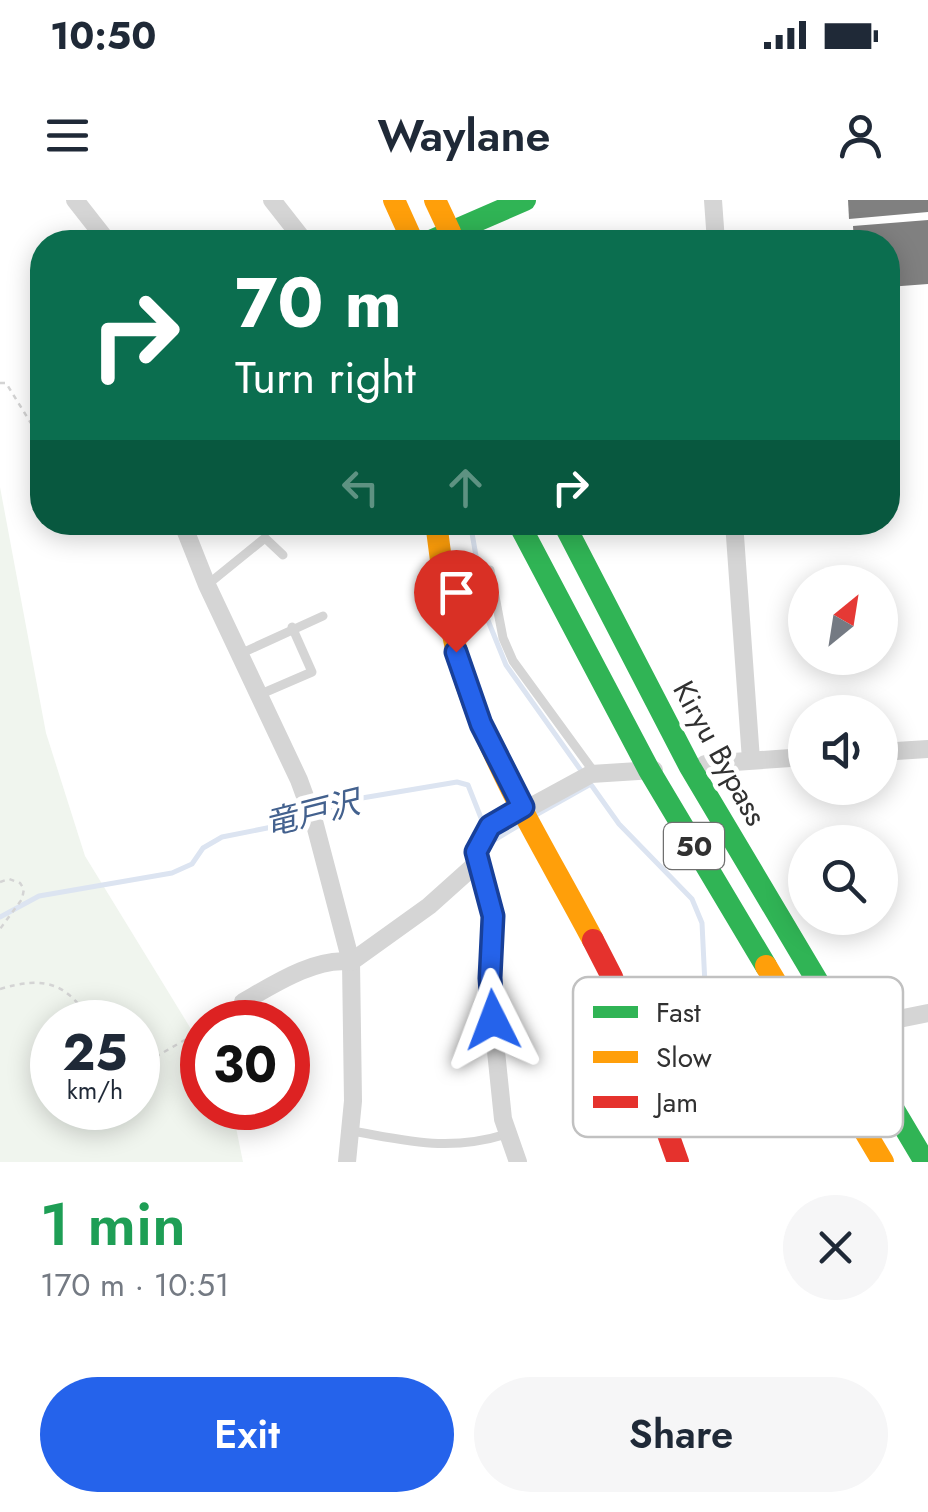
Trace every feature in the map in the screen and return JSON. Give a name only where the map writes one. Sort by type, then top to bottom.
[{"type":"main road","points":[[374,200],[388,230]]},
{"type":"main road","points":[[394,200],[408,230]]},
{"type":"main road","points":[[417,200],[436,230]]},
{"type":"main road","points":[[435,200],[440,230]]},
{"type":"main road","points":[[463,230],[525,200]]},
{"type":"main road","points":[[438,535],[460,670],[492,748],[611,977]]},
{"type":"main road","name":"50","points":[[525,535],[775,977]]},
{"type":"main road","name":"Kiryu Bypass","points":[[549,535],[812,977]]},
{"type":"main road","name":"Kiryu Bypass","points":[[567,535],[588,599],[742,901],[788,977]]},
{"type":"main road","points":[[903,1103],[928,1146]]},
{"type":"main road","name":"Kiryu Bypass","points":[[903,1126],[925,1162]]},
{"type":"main road","points":[[669,1137],[678,1162]]},
{"type":"main road","name":"50","points":[[868,1137],[883,1162]]},
{"type":"main road","name":"Kiryu Bypass","points":[[884,1137],[899,1162]]},
{"type":"street","points":[[75,200],[99,230]]},
{"type":"street","points":[[272,200],[296,230]]},
{"type":"street","points":[[713,200],[715,230]]},
{"type":"street","points":[[187,535],[207,585],[262,694],[314,821],[351,962],[352,1131],[347,1162]]},
{"type":"street","points":[[582,535],[628,628],[830,977]]},
{"type":"street","points":[[735,535],[751,760]]},
{"type":"street","points":[[898,751],[928,749]]},
{"type":"street","points":[[705,764],[788,758]]},
{"type":"street","points":[[518,1162],[506,1134],[490,993],[493,916],[477,863],[484,832],[498,818],[588,775],[655,770]]},
{"type":"street","points":[[247,1000],[311,969],[339,960],[351,962],[417,916],[477,863]]},
{"type":"street","points":[[903,1018],[928,1013]]},
{"type":"lane","points":[[207,585],[264,538],[283,555]]},
{"type":"lane","points":[[490,570],[503,638],[513,661],[588,775]]},
{"type":"lane","points":[[242,653],[322,616]]},
{"type":"lane","points":[[262,694],[312,672],[292,628]]},
{"type":"lane","points":[[352,1131],[405,1143],[461,1146],[506,1134]]},
{"type":"path","points":[[0,383],[6,383],[30,422]]},
{"type":"path","points":[[0,882],[10,879],[20,883],[24,890],[22,899],[0,929]]},
{"type":"path","points":[[0,988],[44,982],[76,1000]]},
{"type":"shaded area","points":[[0,487],[46,733],[85,856],[180,1011],[180,1130],[236,1130],[243,1162],[0,1162]]},
{"type":"building","points":[[848,200],[928,200],[928,212],[849,219]]},
{"type":"building","points":[[928,220],[928,284],[900,286],[900,230],[853,230],[853,226]]},
{"type":"waterway","points":[[472,535],[487,618],[506,665],[619,824],[692,899],[702,923],[705,977]]},
{"type":"waterway","name":"竜戸沢","points":[[0,917],[39,896],[172,873],[192,864],[203,848],[222,837],[282,825],[356,799],[457,782],[468,785],[485,828]]},
{"type":"waterway","name":"竜戸沢","points":[[534,816],[589,785]]},
{"type":"waterway","name":"竜戸沢","points":[[489,838],[491,842],[521,824]]},
{"type":"traffic: fast","points":[[456,230],[525,200]]},
{"type":"traffic: fast","points":[[525,535],[649,770],[766,966]]},
{"type":"traffic: fast","points":[[570,535],[690,767],[815,977]]},
{"type":"traffic: fast","points":[[903,1125],[925,1162]]},
{"type":"traffic: slow","points":[[394,200],[408,230]]},
{"type":"traffic: slow","points":[[435,200],[449,230]]},
{"type":"traffic: slow","points":[[438,535],[453,635],[472,701],[513,793],[593,940]]},
{"type":"traffic: slow","points":[[766,966],[773,977]]},
{"type":"traffic: slow","points":[[868,1137],[883,1162]]},
{"type":"traffic: jam","points":[[593,940],[612,977]]},
{"type":"traffic: jam","points":[[669,1137],[678,1162]]},
{"type":"route","points":[[456,652],[481,724],[523,807],[498,818],[484,832],[476,852],[493,916],[493,1020]]}]
